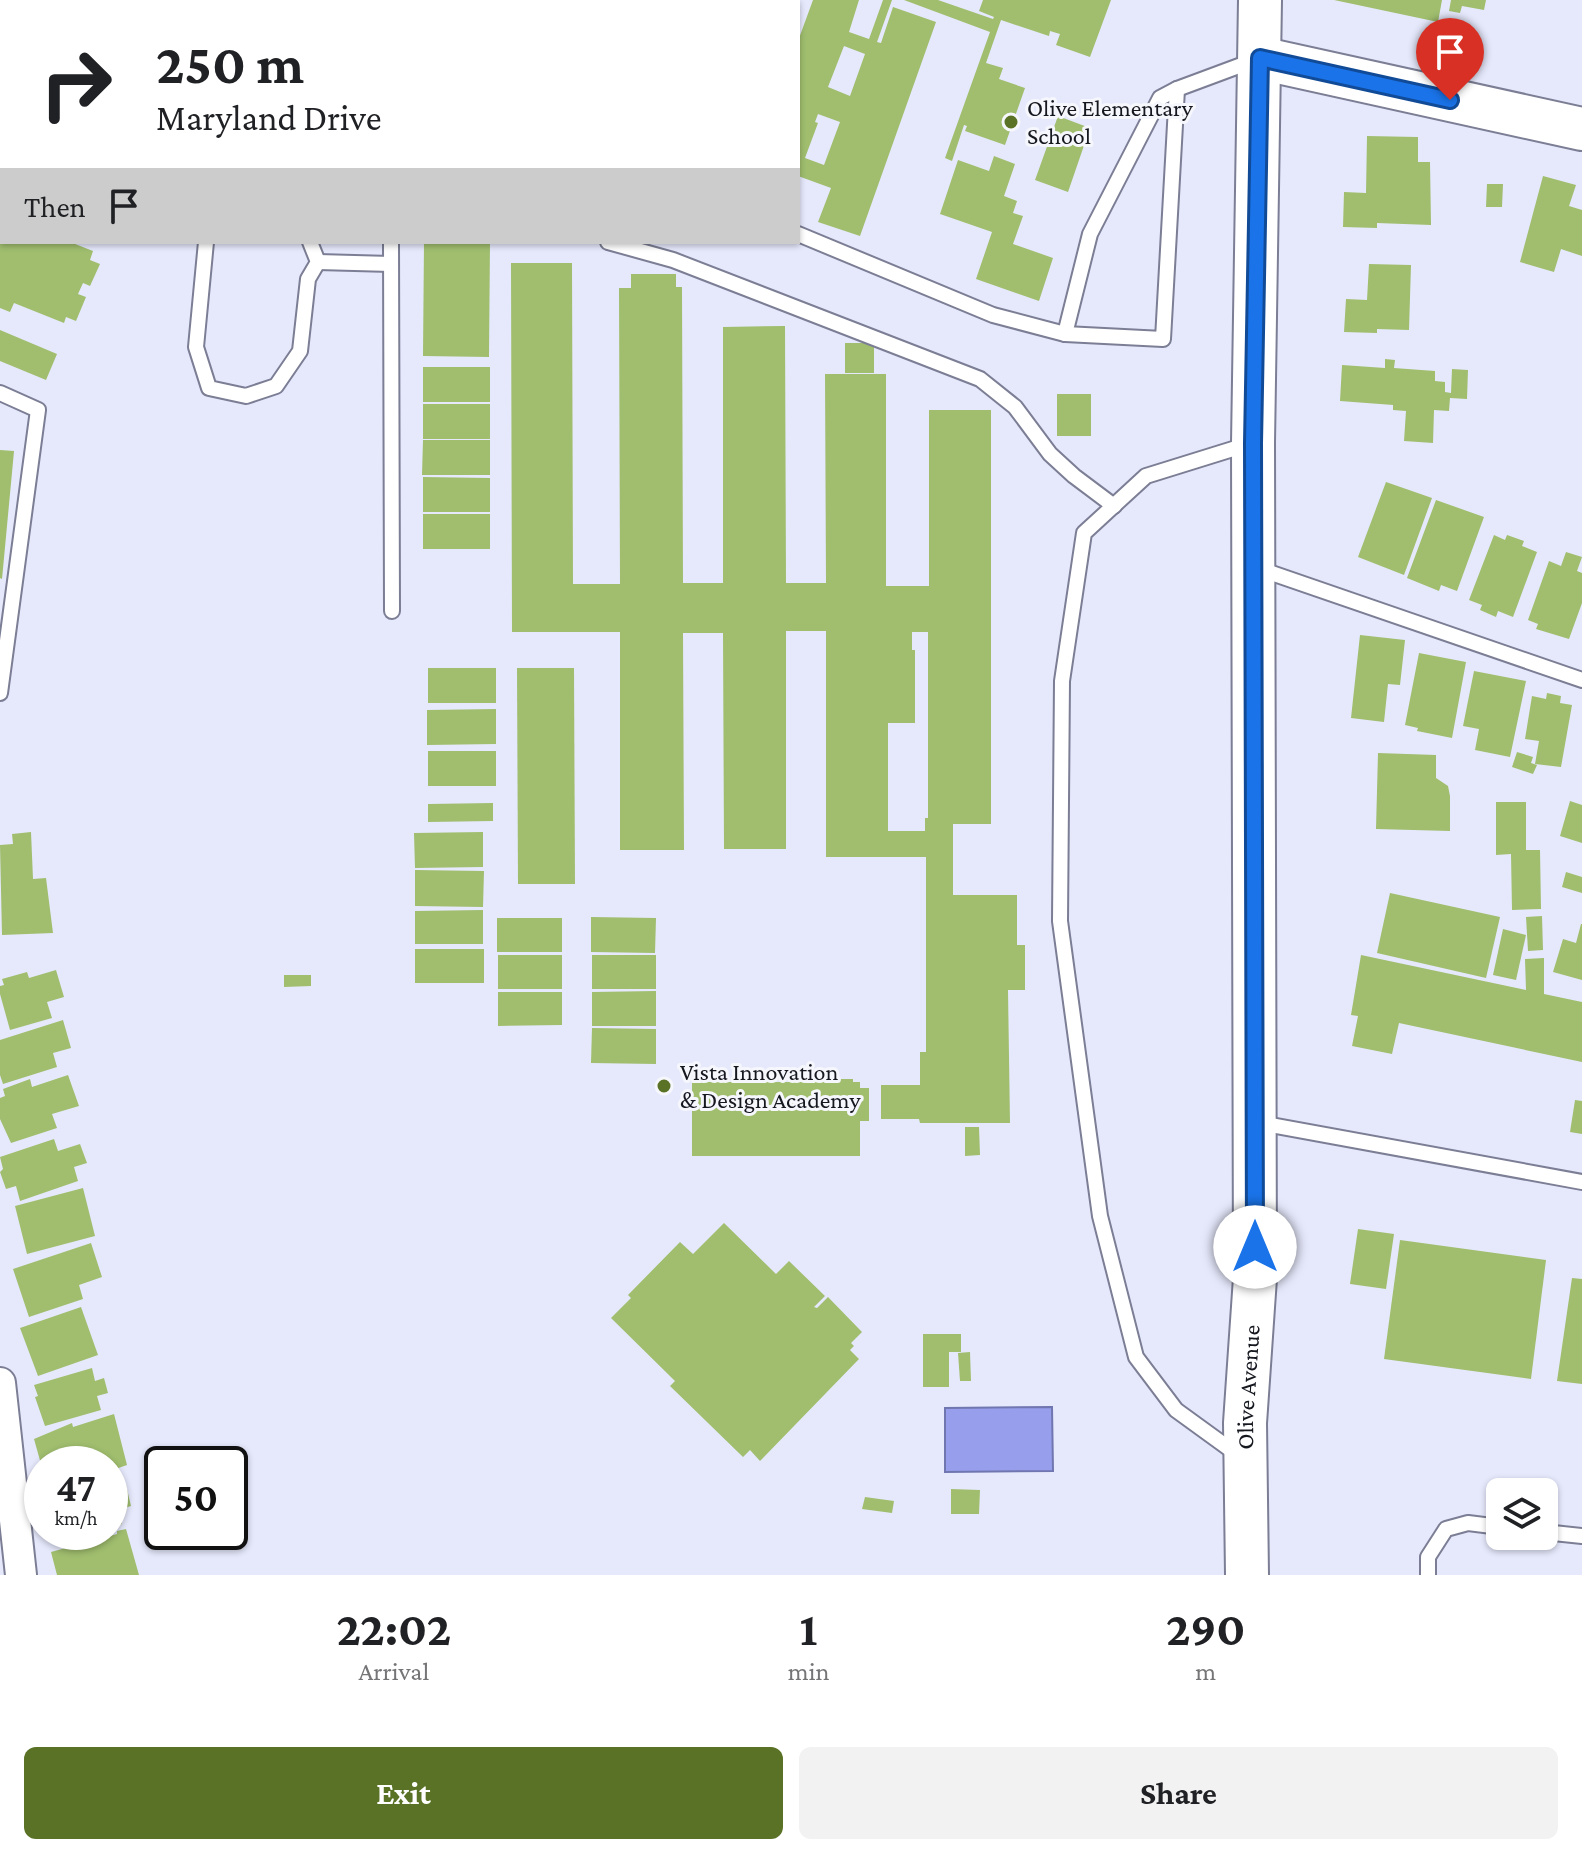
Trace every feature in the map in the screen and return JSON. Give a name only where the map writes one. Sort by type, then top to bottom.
[{"type":"main road","name":"Olive Avenue","points":[[1247,1575],[1245,1423],[1255,1278],[1253,443],[1260,0]]},
{"type":"main road","points":[[1260,58],[1582,129]]},
{"type":"street","points":[[0,1383],[21,1575]]},
{"type":"lane","points":[[1065,334],[1090,234],[1160,98],[1260,58]]},
{"type":"lane","points":[[800,235],[993,315],[1065,334],[1163,339],[1177,89]]},
{"type":"lane","points":[[206,244],[196,347],[209,388],[246,396],[276,386],[300,351],[308,279],[318,262]]},
{"type":"lane","points":[[311,244],[318,262]]},
{"type":"lane","points":[[391,244],[392,611]]},
{"type":"lane","points":[[615,244],[673,260],[980,379],[1015,407],[1058,461],[1114,506]]},
{"type":"lane","points":[[318,262],[391,264]]},
{"type":"lane","points":[[0,393],[38,410],[0,693]]},
{"type":"lane","points":[[1245,1460],[1176,1410],[1136,1357],[1098,1200],[1060,921],[1062,681],[1084,533],[1146,476],[1253,443]]},
{"type":"lane","points":[[1253,567],[1582,680]]},
{"type":"lane","points":[[1255,1122],[1582,1182]]},
{"type":"lane","points":[[1428,1575],[1428,1557],[1446,1529],[1468,1523],[1486,1525]]},
{"type":"lane","points":[[1558,1533],[1582,1536]]},
{"type":"water","points":[[1052,1407],[1053,1471],[945,1472],[945,1408]]},
{"type":"building","points":[[813,0],[859,0],[849,32],[869,39],[883,0],[892,0],[877,42],[881,43],[893,7],[936,22],[860,236],[818,222],[831,188],[800,177],[800,36]],"holes":[[[844,46],[865,54],[850,96],[828,87]],[[818,114],[840,122],[824,165],[805,158],[818,123],[815,122]]]},
{"type":"building","points":[[904,0],[938,0],[993,19],[979,11],[983,0],[1111,0],[1090,57],[1056,45],[1060,34],[1050,31],[1049,36],[1001,20],[986,63],[1003,68],[999,79],[1025,88],[1005,145],[965,131],[967,126],[964,125],[952,161],[945,158],[990,32]]},
{"type":"building","points":[[1334,0],[1442,0],[1438,22]]},
{"type":"building","points":[[1451,0],[1486,0],[1484,10],[1462,6],[1460,13],[1449,11]]},
{"type":"building","points":[[1058,116],[1090,128],[1068,192],[1035,180]]},
{"type":"building","points":[[1367,136],[1418,137],[1418,162],[1430,162],[1431,225],[1377,223],[1377,228],[1343,227],[1344,192],[1366,193]]},
{"type":"building","points":[[994,156],[1015,164],[1004,196],[1017,201],[1013,213],[1023,216],[1013,244],[1053,258],[1039,301],[976,279],[992,232],[940,214],[958,160],[989,171]]},
{"type":"building","points":[[1543,176],[1576,185],[1569,206],[1582,210],[1582,256],[1561,249],[1554,272],[1520,262]]},
{"type":"building","points":[[1487,184],[1503,184],[1502,207],[1486,207]]},
{"type":"building","points":[[0,244],[75,244],[93,251],[90,260],[100,264],[90,286],[83,283],[78,294],[86,297],[76,321],[66,317],[64,323],[14,303],[10,312],[0,308]]},
{"type":"building","points":[[424,244],[490,244],[489,357],[423,356]]},
{"type":"building","points":[[511,263],[572,263],[573,584],[620,584],[619,288],[631,288],[631,274],[676,274],[676,287],[682,287],[683,583],[723,583],[723,327],[785,326],[786,583],[826,583],[825,374],[886,374],[886,586],[929,586],[929,410],[991,410],[991,824],[953,824],[953,895],[1017,895],[1017,945],[1025,945],[1025,990],[1008,990],[1010,1123],[920,1123],[919,1119],[881,1119],[881,1085],[920,1085],[920,1052],[926,1052],[926,857],[826,857],[826,631],[786,631],[786,849],[724,849],[723,633],[683,633],[684,850],[620,850],[620,632],[512,632]],"holes":[[[912,632],[928,632],[928,818],[925,818],[925,831],[888,831],[888,723],[915,723],[915,650],[912,650]]]},
{"type":"building","points":[[1369,264],[1411,265],[1409,330],[1344,332],[1346,299],[1367,300]]},
{"type":"building","points":[[0,330],[57,354],[46,380],[0,361]]},
{"type":"building","points":[[845,343],[874,343],[874,373],[845,373]]},
{"type":"building","points":[[1385,359],[1395,360],[1394,368],[1435,371],[1435,381],[1445,382],[1445,392],[1451,393],[1452,369],[1468,370],[1467,399],[1450,398],[1449,411],[1434,410],[1433,443],[1404,441],[1406,411],[1393,410],[1393,405],[1340,401],[1342,365],[1385,368]]},
{"type":"building","points":[[423,367],[490,367],[490,402],[423,402]]},
{"type":"building","points":[[1057,394],[1091,394],[1091,436],[1057,436]]},
{"type":"building","points":[[423,404],[490,404],[490,439],[423,439]]},
{"type":"building","points":[[423,440],[490,440],[490,475],[422,475]]},
{"type":"building","points":[[0,450],[14,451],[2,579],[0,578]]},
{"type":"building","points":[[423,477],[490,478],[490,512],[423,512]]},
{"type":"building","points":[[1386,482],[1432,498],[1404,575],[1358,557]]},
{"type":"building","points":[[1436,500],[1484,517],[1457,591],[1441,585],[1439,591],[1407,578]]},
{"type":"building","points":[[423,514],[490,514],[490,549],[423,549]]},
{"type":"building","points":[[1494,535],[1505,540],[1507,535],[1524,541],[1522,546],[1537,552],[1513,617],[1498,611],[1496,617],[1480,610],[1482,605],[1469,600]]},
{"type":"building","points":[[1566,552],[1582,557],[1577,571],[1582,573],[1582,603],[1569,639],[1536,629],[1538,624],[1528,620],[1549,561],[1561,566]]},
{"type":"building","points":[[1360,635],[1405,640],[1400,685],[1388,684],[1384,722],[1351,718]]},
{"type":"building","points":[[1419,653],[1466,662],[1452,738],[1417,731],[1418,728],[1405,725]]},
{"type":"building","points":[[428,668],[496,668],[496,703],[428,703]]},
{"type":"building","points":[[517,668],[574,668],[575,884],[518,884]]},
{"type":"building","points":[[1474,671],[1526,681],[1510,757],[1475,750],[1479,729],[1463,726]]},
{"type":"building","points":[[1547,693],[1561,696],[1560,703],[1572,705],[1561,767],[1535,764],[1539,741],[1525,739],[1532,696],[1546,699]]},
{"type":"building","points":[[496,709],[496,744],[427,745],[427,710]]},
{"type":"building","points":[[428,751],[496,751],[496,786],[428,786]]},
{"type":"building","points":[[1517,752],[1533,757],[1531,763],[1537,765],[1533,774],[1512,767]]},
{"type":"building","points":[[1378,753],[1436,755],[1436,778],[1448,786],[1450,796],[1450,831],[1376,829]]},
{"type":"building","points":[[1570,801],[1582,805],[1582,843],[1560,836]]},
{"type":"building","points":[[1496,802],[1526,802],[1526,850],[1540,850],[1541,909],[1512,910],[1511,854],[1496,855]]},
{"type":"building","points":[[493,803],[493,821],[428,822],[428,804]]},
{"type":"building","points":[[31,832],[33,879],[46,878],[53,933],[2,935],[0,845],[13,844],[12,834]]},
{"type":"building","points":[[483,832],[483,867],[415,868],[414,833]]},
{"type":"building","points":[[415,870],[484,871],[483,907],[415,906]]},
{"type":"building","points":[[1566,872],[1582,877],[1582,893],[1562,887]]},
{"type":"building","points":[[1390,893],[1500,917],[1486,978],[1377,953]]},
{"type":"building","points":[[483,910],[483,944],[415,944],[415,911]]},
{"type":"building","points":[[1542,916],[1543,950],[1528,951],[1526,917]]},
{"type":"building","points":[[591,917],[656,918],[655,953],[591,952]]},
{"type":"building","points":[[497,918],[562,918],[562,952],[497,952]]},
{"type":"building","points":[[1581,924],[1582,980],[1553,972],[1563,939],[1576,943]]},
{"type":"building","points":[[1503,929],[1526,935],[1516,980],[1493,975]]},
{"type":"building","points":[[415,949],[484,949],[484,983],[415,983]]},
{"type":"building","points":[[498,955],[562,955],[562,989],[498,989]]},
{"type":"building","points":[[592,955],[656,955],[656,989],[592,989]]},
{"type":"building","points":[[1361,955],[1526,990],[1525,959],[1544,958],[1544,994],[1582,1002],[1582,1062],[1399,1023],[1392,1054],[1352,1046],[1358,1016],[1351,1015]]},
{"type":"building","points":[[56,970],[64,997],[47,1002],[52,1018],[10,1030],[0,994],[0,986],[4,985],[2,979],[27,972],[29,978]]},
{"type":"building","points":[[284,975],[311,975],[311,986],[284,987]]},
{"type":"building","points":[[656,991],[656,1026],[592,1026],[592,992]]},
{"type":"building","points":[[498,992],[562,992],[562,1025],[498,1026]]},
{"type":"building","points":[[63,1020],[71,1048],[53,1053],[57,1067],[3,1084],[0,1040]]},
{"type":"building","points":[[592,1028],[656,1029],[656,1064],[591,1063]]},
{"type":"building","points":[[68,1075],[79,1106],[52,1114],[57,1128],[11,1143],[0,1119],[0,1098],[5,1096],[3,1089],[30,1079],[32,1087]]},
{"type":"building","points":[[835,1079],[853,1079],[853,1082],[860,1082],[860,1088],[869,1088],[869,1121],[860,1121],[860,1156],[692,1156],[692,1082],[835,1082]]},
{"type":"building","points":[[1575,1100],[1582,1101],[1582,1134],[1570,1132]]},
{"type":"building","points":[[965,1127],[979,1127],[980,1155],[965,1156]]},
{"type":"building","points":[[54,1139],[58,1151],[80,1144],[87,1163],[74,1167],[78,1181],[20,1201],[16,1186],[6,1189],[0,1172],[3,1169],[0,1157]]},
{"type":"building","points":[[83,1188],[95,1236],[27,1254],[15,1206]]},
{"type":"building","points":[[724,1223],[776,1274],[789,1261],[825,1296],[814,1307],[817,1308],[828,1297],[862,1332],[851,1343],[854,1346],[850,1350],[859,1359],[760,1461],[750,1450],[743,1457],[670,1386],[675,1381],[611,1318],[631,1298],[628,1295],[680,1242],[693,1254]]},
{"type":"building","points":[[1358,1229],[1394,1234],[1386,1289],[1350,1284]]},
{"type":"building","points":[[1400,1240],[1546,1260],[1531,1379],[1384,1359]]},
{"type":"building","points":[[91,1243],[102,1277],[79,1285],[83,1299],[29,1317],[13,1269]]},
{"type":"building","points":[[1572,1278],[1582,1279],[1582,1384],[1557,1381]]},
{"type":"building","points":[[81,1307],[98,1355],[38,1376],[20,1328]]},
{"type":"building","points":[[923,1334],[961,1334],[961,1352],[949,1352],[949,1387],[923,1387]]},
{"type":"building","points":[[970,1352],[971,1381],[960,1381],[958,1353]]},
{"type":"building","points":[[92,1368],[95,1381],[104,1378],[108,1393],[97,1396],[101,1410],[45,1426],[34,1385]]},
{"type":"building","points":[[114,1414],[122,1446],[36,1446],[34,1439],[72,1423],[73,1427]]},
{"type":"building","points":[[951,1489],[980,1490],[979,1514],[951,1514]]},
{"type":"building","points":[[865,1497],[894,1501],[892,1513],[862,1509]]},
{"type":"building","points":[[128,1536],[139,1575],[57,1575],[51,1552],[128,1550]]},
{"type":"place","name":"Olive Elementary School","points":[[1011,122]]},
{"type":"place","name":"Vista Innovation & Design Academy","points":[[664,1086]]},
{"type":"route","points":[[1255,1247],[1253,443],[1260,58],[1450,100]]}]
